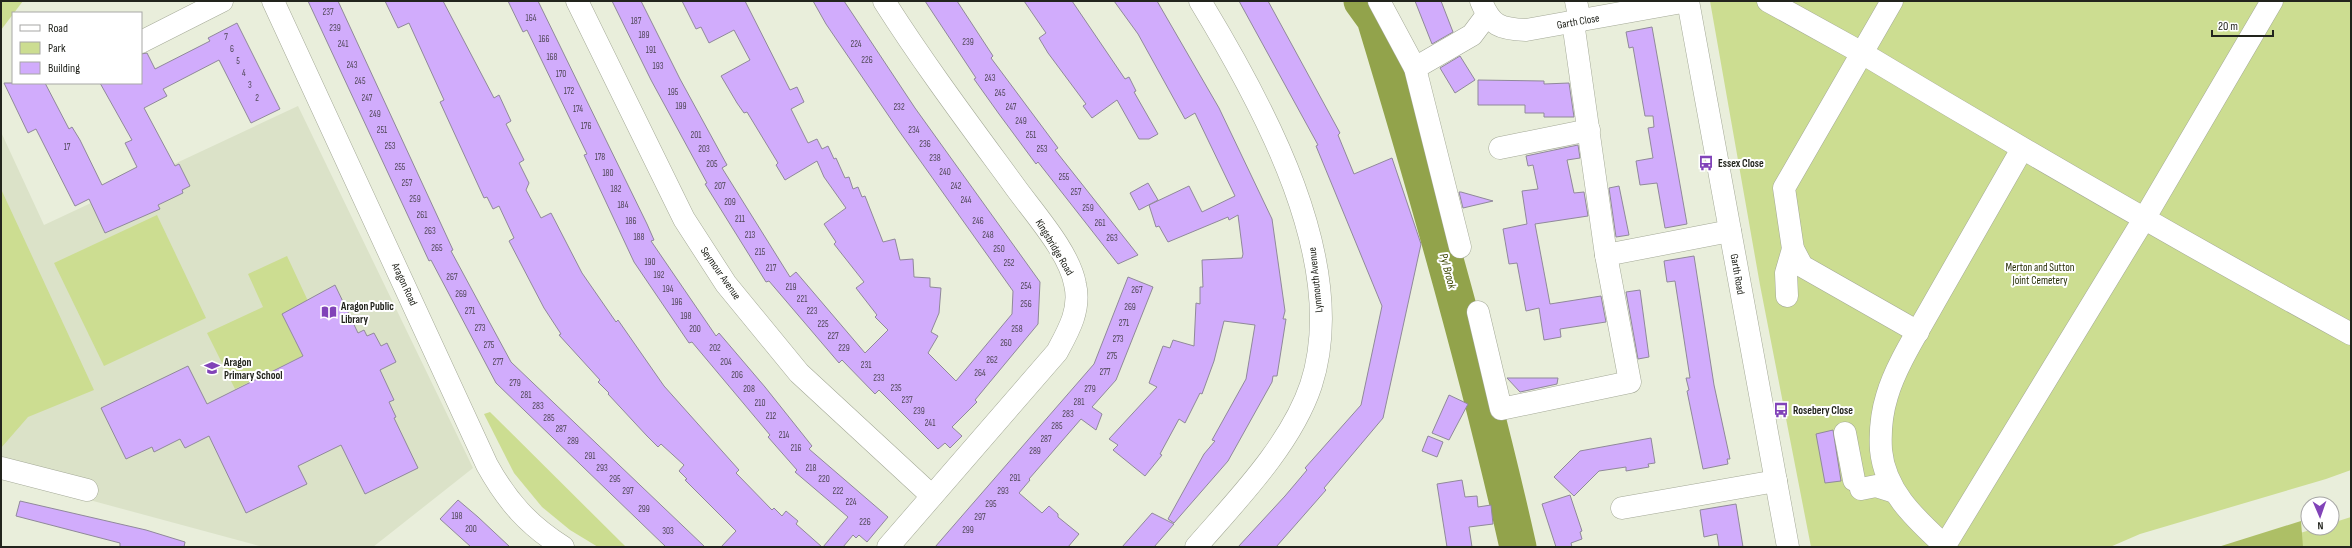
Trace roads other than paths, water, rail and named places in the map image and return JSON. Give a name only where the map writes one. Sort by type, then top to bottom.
[{"type":"street","points":[[142,41],[222,1]]},
{"type":"street","name":"Aragon Road","points":[[272,1],[487,465],[503,493],[527,521],[563,547]]},
{"type":"street","name":"Seymour Avenue","points":[[578,1],[684,219],[726,284],[799,373],[932,496]]},
{"type":"street","name":"Kingsbridge Road","points":[[884,1],[937,80],[1048,232],[1071,269],[1077,298],[1074,319],[1057,352],[888,547]]},
{"type":"street","name":"Lynmouth Avenue","points":[[1196,547],[1267,462],[1292,426],[1311,385],[1319,346],[1320,316],[1314,259],[1298,192],[1284,158],[1252,94],[1200,1]]},
{"type":"street","points":[[1379,1],[1415,68],[1460,248]]},
{"type":"street","name":"Garth Close","points":[[1484,8],[1495,24],[1507,29],[1526,30],[1577,14],[1688,1]]},
{"type":"street","name":"Garth Road","points":[[1688,1],[1788,547]]},
{"type":"street","points":[[1768,1],[1862,53],[2022,149],[2144,219],[2351,334]]},
{"type":"street","points":[[1892,1],[1784,188],[1793,250],[1802,266],[1918,332]]},
{"type":"street","points":[[2022,149],[1918,332],[1887,396],[1881,427],[1881,450],[1895,492],[1911,515],[1944,546],[2144,219],[2272,1]]},
{"type":"street","points":[[1415,68],[1472,35],[1484,8]]},
{"type":"street","points":[[1478,312],[1501,409],[1630,382],[1606,255],[1589,130],[1577,14]]},
{"type":"street","points":[[1500,148],[1589,130]]},
{"type":"street","points":[[1606,255],[1730,231]]},
{"type":"street","points":[[1788,296],[1786,273],[1793,250]]},
{"type":"street","points":[[1845,433],[1849,455],[1858,484],[1876,486],[1895,492]]},
{"type":"street","points":[[1849,455],[1881,450]]},
{"type":"street","points":[[1,468],[87,490]]},
{"type":"street","points":[[1622,508],[1776,481]]},
{"type":"waterway","name":"Pyl Brook","points":[[1362,1],[1375,19],[1433,216],[1503,480],[1518,547]]},
{"type":"place","name":"Essex Close","points":[[1706,163]]},
{"type":"place","name":"Aragon Public Library","points":[[329,312]]},
{"type":"place","name":"Aragon Primary School","points":[[212,368]]},
{"type":"place","name":"Rosebery Close","points":[[1781,410]]},
{"type":"park label","name":"Merton and Sutton Joint Cemetery","points":[[2040,273]]}]
